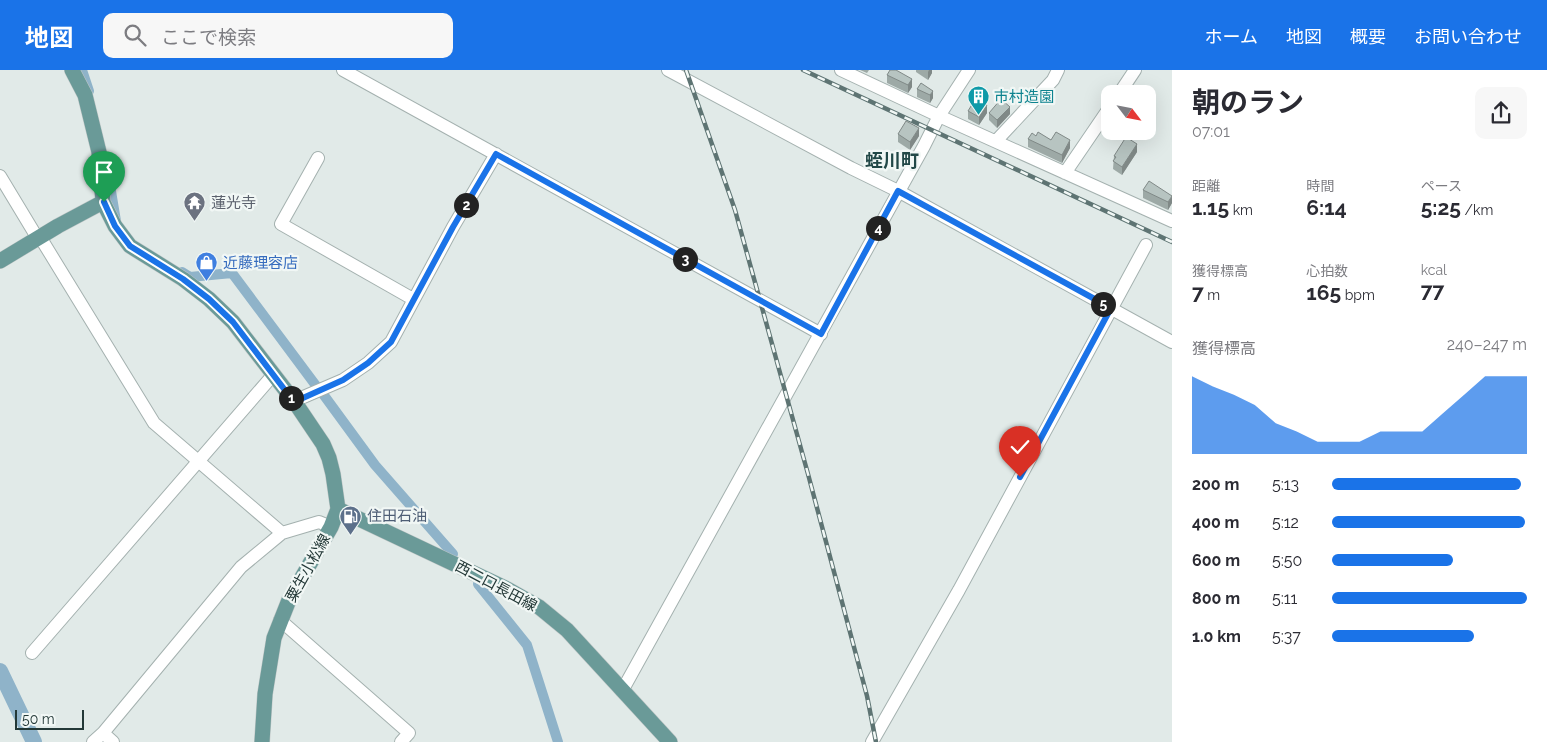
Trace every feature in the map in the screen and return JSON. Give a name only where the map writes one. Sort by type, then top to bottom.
[{"type":"main road","name":"粟生小松線","points":[[72,70],[85,95],[99,152],[104,202],[115,226],[130,246],[183,279],[209,299],[233,322],[294,402],[323,444],[329,458],[338,509],[331,527],[289,600],[274,638],[268,674],[262,742]]},
{"type":"main road","points":[[0,261],[104,202]]},
{"type":"main road","name":"西二口長田線","points":[[338,509],[507,589],[539,608],[567,630],[670,742]]},
{"type":"street","points":[[343,70],[821,334]]},
{"type":"street","points":[[668,70],[851,168],[898,191],[1172,342]]},
{"type":"street","points":[[843,70],[939,116],[1172,221]]},
{"type":"street","points":[[996,141],[1052,80],[1058,70]]},
{"type":"street","points":[[1125,85],[1135,70]]},
{"type":"street","points":[[622,691],[965,72]]},
{"type":"street","points":[[1065,173],[1101,120]]},
{"type":"street","points":[[294,402],[343,380],[368,363],[391,342],[496,154]]},
{"type":"street","points":[[318,158],[281,224],[413,300]]},
{"type":"street","points":[[0,176],[35,234],[40,237],[154,423],[282,532]]},
{"type":"street","points":[[872,742],[958,590],[1146,245]]},
{"type":"street","points":[[32,653],[274,374]]},
{"type":"street","points":[[93,742],[103,733],[227,581],[241,567],[282,532],[319,522],[331,527]]},
{"type":"street","points":[[280,620],[409,733],[401,742]]},
{"type":"street","points":[[103,733],[113,742]]},
{"type":"building","points":[[890,70],[896,70],[912,79],[908,85],[887,75]]},
{"type":"building","points":[[921,83],[933,91],[930,95],[917,89]]},
{"type":"building","points":[[976,98],[987,105],[979,117],[968,111]]},
{"type":"building","points":[[1001,99],[1010,107],[997,120],[989,113]]},
{"type":"building","points":[[906,121],[919,128],[910,142],[898,134]]},
{"type":"building","points":[[1038,132],[1051,140],[1056,132],[1070,140],[1062,155],[1028,139],[1032,133],[1036,136]]},
{"type":"building","points":[[1124,140],[1131,140],[1137,144],[1122,167],[1113,161],[1116,157],[1114,156]]},
{"type":"building","points":[[1149,181],[1172,196],[1168,202],[1143,190]]},
{"type":"waterway","points":[[82,70],[89,91]]},
{"type":"waterway","points":[[106,161],[116,221]]},
{"type":"waterway","points":[[182,272],[190,277],[232,273],[317,387]]},
{"type":"waterway","points":[[323,394],[375,465],[453,554]]},
{"type":"waterway","points":[[478,584],[527,645],[558,742]]},
{"type":"waterway","points":[[0,671],[34,742]]},
{"type":"railway","points":[[686,70],[735,210],[867,696],[876,742]]},
{"type":"railway","points":[[803,70],[1172,242]]},
{"type":"place","name":"市村造園","points":[[978,116]]},
{"type":"place","name":"蓮光寺","points":[[195,222]]},
{"type":"place","name":"近藤理容店","points":[[207,282]]},
{"type":"place","name":"住田石油","points":[[351,535]]},
{"type":"district","name":"蛭川町","points":[[892,161]]},
{"type":"route","points":[[104,202],[115,226],[130,246],[183,279],[209,299],[233,322],[294,402],[343,380],[368,363],[391,342],[409,305],[496,154],[821,334],[898,191],[1111,308],[1020,477]]}]
